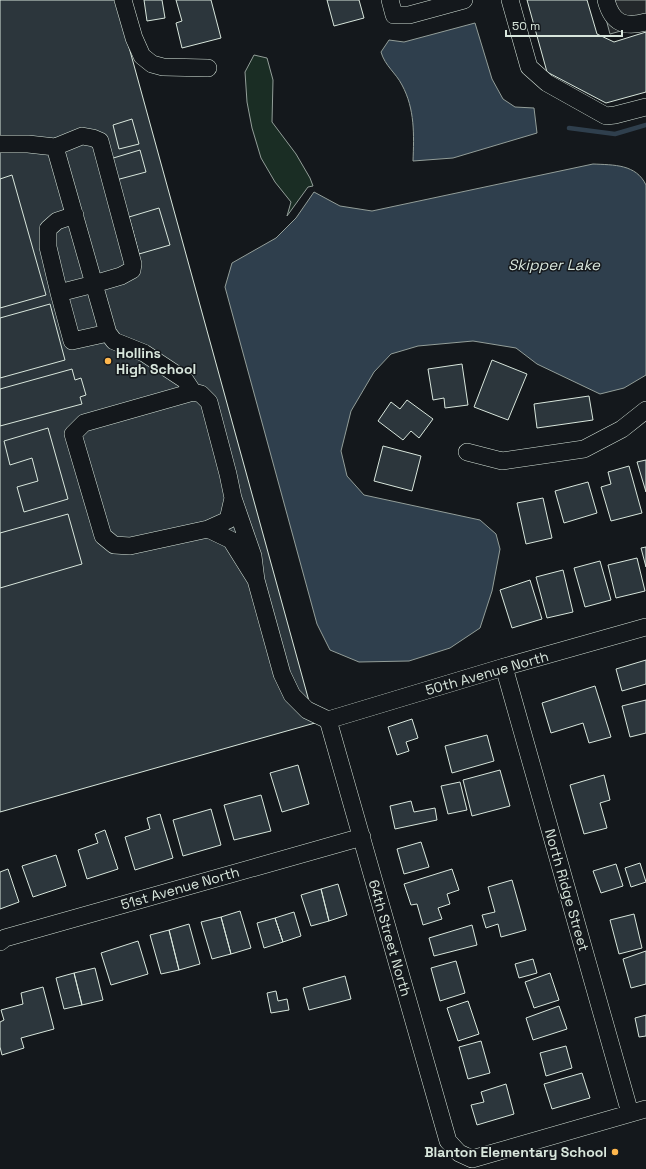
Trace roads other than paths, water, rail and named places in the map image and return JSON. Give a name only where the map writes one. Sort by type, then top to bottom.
[{"type":"street","points":[[123,0],[134,38],[142,56],[152,64],[163,67],[208,68]]},
{"type":"street","points":[[390,0],[394,15],[409,15],[464,0]]},
{"type":"street","points":[[510,0],[529,67],[547,83],[606,116],[615,116],[646,107]]},
{"type":"street","points":[[606,0],[609,10],[617,20],[624,24],[639,24],[646,22]]},
{"type":"street","points":[[0,144],[28,144],[55,147],[82,136],[100,141],[134,264],[132,270],[121,276],[59,293]]},
{"type":"street","points":[[55,147],[108,333],[114,341],[144,353],[185,380],[193,392]]},
{"type":"street","points":[[74,215],[57,221],[48,229],[48,247],[72,341],[108,333]]},
{"type":"street","points":[[228,520],[208,529],[130,546],[114,545],[103,536],[73,434],[84,423],[193,392],[201,394],[209,402],[233,498],[253,556],[256,580],[282,674],[292,695],[307,710],[328,720]]},
{"type":"street","points":[[467,452],[502,461],[584,449],[622,429],[646,410]]},
{"type":"street","points":[[233,498],[228,520],[231,540],[256,580]]},
{"type":"street","points":[[208,529],[231,540]]},
{"type":"street","name":"50th Avenue North","points":[[328,720],[504,667],[646,627]]},
{"type":"street","name":"North Ridge Street","points":[[504,667],[630,1114]]},
{"type":"street","name":"64th Street North","points":[[328,720],[448,1141],[459,1153],[472,1159],[630,1114]]},
{"type":"street","name":"51st Avenue North","points":[[0,942],[6,938],[362,837]]},
{"type":"street","points":[[630,1114],[646,1109]]},
{"type":"water","points":[[475,23],[492,79],[503,99],[515,107],[534,108],[537,133],[453,158],[413,161],[413,122],[409,103],[402,85],[385,61],[381,52],[389,40],[404,42]]},
{"type":"water","name":"Skipper Lake","points":[[593,164],[630,169],[642,178],[646,185],[646,375],[624,388],[600,394],[537,364],[516,348],[473,341],[418,346],[391,354],[374,372],[351,411],[341,451],[347,476],[364,495],[480,520],[496,534],[500,549],[492,591],[480,628],[450,648],[409,661],[359,662],[330,650],[317,624],[225,287],[232,263],[276,238],[296,218],[314,192],[340,206],[372,211]]},
{"type":"waterway","points":[[569,128],[615,134],[646,125]]},
{"type":"place","name":"Hollins High School","points":[[108,361]]},
{"type":"place","name":"Blanton Elementary School","points":[[615,1152]]}]
